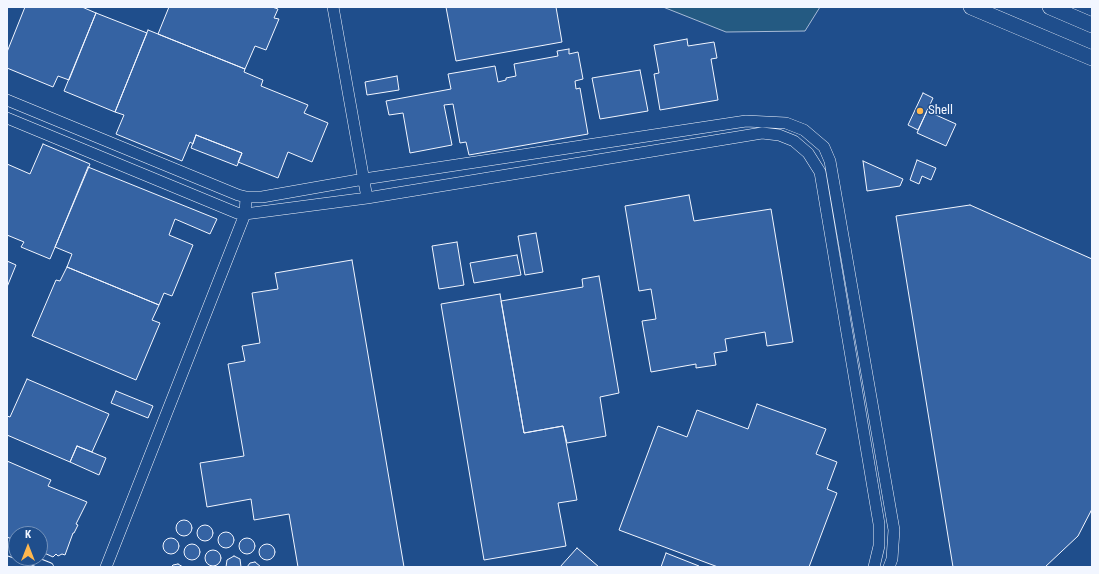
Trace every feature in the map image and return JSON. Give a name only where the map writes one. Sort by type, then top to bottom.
[{"type":"highway","points":[[972,7],[1092,58]]},
{"type":"highway","points":[[1050,7],[1092,25]]},
{"type":"street","points":[[333,7],[367,198]]},
{"type":"street","points":[[7,100],[246,197],[262,197],[364,179],[746,121],[786,122],[804,130],[824,147],[830,162],[894,530],[892,559],[889,567]]},
{"type":"street","points":[[7,118],[230,210],[245,214],[367,198],[762,132],[779,135],[794,141],[808,153],[820,172],[879,524],[879,546],[874,567]]},
{"type":"street","points":[[106,567],[245,214],[246,197]]},
{"type":"shaded area","points":[[663,7],[820,7],[805,31],[726,32]]},
{"type":"building","points":[[25,7],[82,7],[96,13],[69,80],[58,76],[53,87],[7,68],[7,52]]},
{"type":"building","points":[[169,7],[272,7],[278,9],[274,18],[279,19],[266,50],[255,46],[245,69],[158,34]]},
{"type":"building","points":[[446,7],[556,7],[562,42],[456,61]]},
{"type":"building","points":[[96,13],[147,33],[115,112],[64,91]]},
{"type":"building","points":[[148,30],[245,69],[244,72],[263,80],[261,86],[308,105],[304,113],[328,123],[312,162],[288,152],[278,178],[238,162],[242,153],[196,135],[193,144],[190,142],[182,161],[116,134],[124,115],[115,112]]},
{"type":"building","points":[[687,39],[688,46],[714,42],[717,58],[711,59],[718,100],[660,110],[654,74],[659,73],[654,45]]},
{"type":"building","points":[[569,49],[569,54],[578,52],[583,79],[575,81],[576,89],[580,88],[588,134],[469,155],[466,142],[460,143],[453,104],[444,105],[452,145],[410,153],[403,113],[389,115],[386,101],[451,89],[448,74],[495,66],[498,82],[506,80],[506,78],[516,76],[514,64],[558,56],[557,51]]},
{"type":"building","points":[[640,70],[648,111],[600,119],[592,78]]},
{"type":"building","points":[[397,76],[399,90],[367,95],[365,82]]},
{"type":"building","points":[[923,93],[933,98],[918,130],[908,125]]},
{"type":"building","points":[[927,111],[956,124],[946,146],[917,133]]},
{"type":"building","points":[[196,135],[242,153],[237,166],[191,148]]},
{"type":"building","points":[[43,144],[90,164],[50,259],[21,247],[24,242],[7,235],[7,164],[30,174]]},
{"type":"building","points":[[917,160],[936,168],[931,180],[922,176],[919,184],[910,180]]},
{"type":"building","points":[[863,161],[903,179],[900,186],[867,191]]},
{"type":"building","points":[[88,167],[217,219],[210,234],[175,219],[169,235],[193,245],[172,296],[164,293],[159,305],[67,267],[72,254],[55,247]]},
{"type":"building","points":[[689,195],[694,221],[771,209],[793,342],[767,346],[765,332],[725,339],[727,351],[714,353],[716,365],[696,368],[696,364],[651,372],[642,321],[656,319],[651,289],[639,291],[625,206]]},
{"type":"building","points":[[970,205],[1092,259],[1092,509],[1078,536],[1045,567],[953,567],[896,216]]},
{"type":"building","points":[[536,233],[543,272],[525,275],[518,236]]},
{"type":"building","points":[[457,242],[464,285],[439,289],[432,246]]},
{"type":"building","points":[[517,255],[521,275],[474,283],[470,263]]},
{"type":"building","points":[[352,260],[404,567],[298,567],[289,514],[254,520],[251,499],[207,507],[200,463],[244,456],[228,364],[245,361],[242,346],[260,343],[252,293],[278,289],[275,273]]},
{"type":"building","points":[[7,261],[16,265],[7,287]]},
{"type":"building","points":[[67,267],[159,305],[152,320],[160,323],[136,380],[32,336],[56,280],[60,281]]},
{"type":"building","points":[[599,276],[619,393],[600,397],[606,436],[567,443],[563,426],[524,433],[501,301],[583,287],[582,279]]},
{"type":"building","points":[[500,294],[524,433],[563,426],[577,500],[558,503],[566,546],[484,560],[441,304]]},
{"type":"building","points":[[27,379],[109,414],[92,452],[77,446],[70,462],[7,435],[7,416],[10,417]]},
{"type":"building","points":[[116,391],[153,406],[148,418],[111,403]]},
{"type":"building","points":[[757,404],[826,429],[816,454],[837,462],[827,489],[837,493],[809,567],[718,567],[619,530],[658,426],[687,437],[697,410],[748,429]]},
{"type":"building","points":[[77,446],[106,458],[99,475],[70,462]]},
{"type":"building","points":[[7,461],[51,480],[48,486],[87,502],[76,524],[78,525],[73,533],[65,555],[62,554],[58,556],[56,554],[53,557],[48,555],[48,526],[8,526],[7,537]]},
{"type":"building","points":[[181,520],[187,520],[192,525],[190,534],[187,536],[181,536],[176,531],[176,525]]},
{"type":"building","points":[[202,525],[208,525],[213,530],[211,539],[208,541],[202,541],[197,536],[197,530]]},
{"type":"building","points":[[223,532],[229,532],[234,537],[232,546],[229,548],[223,548],[218,543],[218,537]]},
{"type":"building","points":[[168,538],[174,538],[179,543],[177,552],[174,554],[168,554],[163,549],[163,543]]},
{"type":"building","points":[[244,538],[250,538],[255,543],[253,552],[250,554],[244,554],[239,549],[239,543]]},
{"type":"building","points":[[189,544],[195,544],[200,549],[198,558],[195,560],[189,560],[184,555],[184,549]]},
{"type":"building","points":[[264,544],[270,544],[275,549],[273,558],[270,560],[264,560],[259,555],[259,549]]},
{"type":"building","points":[[577,548],[599,567],[560,567]]},
{"type":"building","points":[[210,550],[216,550],[221,555],[219,564],[216,566],[210,566],[205,561],[205,555]]},
{"type":"building","points":[[666,553],[699,566],[699,567],[661,567]]},
{"type":"building","points":[[234,556],[240,559],[241,567],[226,567],[227,560]]},
{"type":"building","points":[[255,562],[261,567],[247,567],[250,563]]},
{"type":"building","points":[[178,564],[183,567],[171,567],[173,565]]},
{"type":"place","name":"Shell","points":[[920,111]]}]
